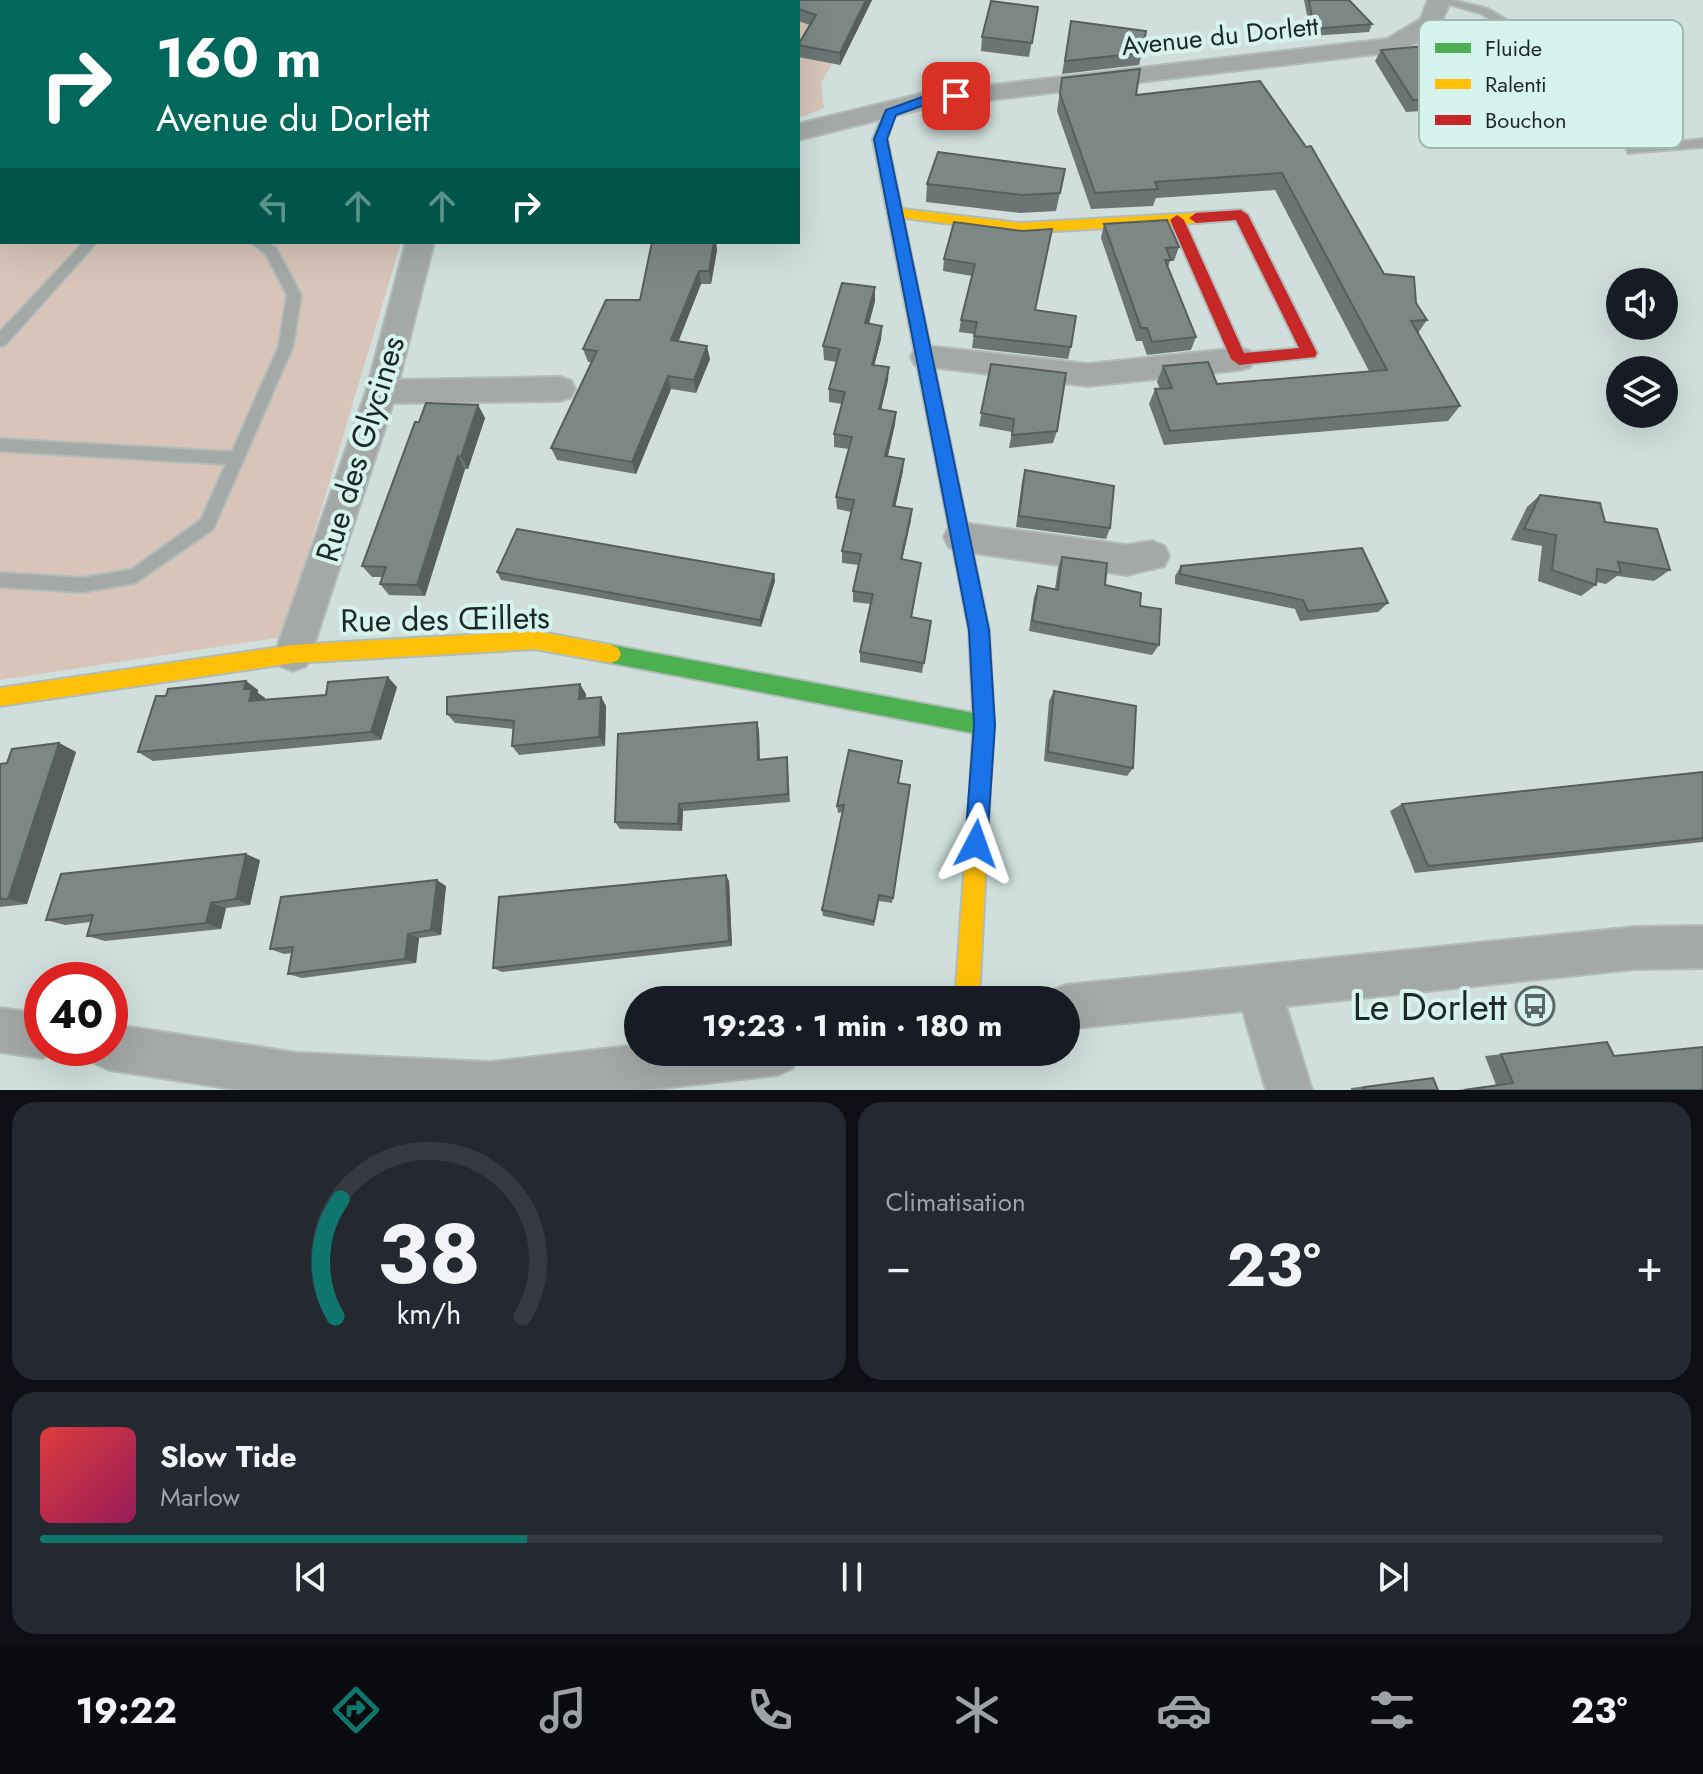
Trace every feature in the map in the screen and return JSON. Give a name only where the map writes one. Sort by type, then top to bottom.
[{"type":"street","name":"Avenue du Dorlett","points":[[1431,20],[1439,0]]},
{"type":"street","name":"Avenue du Dorlett","points":[[800,131],[873,112],[890,112],[925,100],[1392,45],[1419,34]]},
{"type":"street","points":[[890,112],[880,139],[979,630],[984,725],[968,986]]},
{"type":"street","points":[[894,213],[1020,228],[1241,215],[1309,353],[1088,375],[926,357]]},
{"type":"street","points":[[1177,220],[1239,359]]},
{"type":"street","name":"Rue des Glycines","points":[[293,654],[381,392],[419,244]]},
{"type":"street","points":[[381,392],[560,389]]},
{"type":"street","points":[[961,537],[1127,560],[1152,556]]},
{"type":"street","name":"Rue des Œillets","points":[[0,697],[293,654],[535,640],[984,725]]},
{"type":"street","points":[[1080,1005],[1635,948],[1703,947]]},
{"type":"street","points":[[1257,985],[1289,1090]]},
{"type":"street","points":[[0,1030],[24,1033]]},
{"type":"street","points":[[128,1050],[297,1076],[491,1085],[656,1066]]},
{"type":"lane","name":"Avenue du Dorlett","points":[[1439,0],[1484,11],[1499,20]]},
{"type":"lane","name":"Avenue du Dorlett","points":[[1683,145],[1703,143]]},
{"type":"lane","name":"Avenue du Dorlett","points":[[1632,148],[1652,148]]},
{"type":"lane","points":[[0,341],[89,244]]},
{"type":"lane","points":[[0,580],[82,585],[135,576],[207,524],[286,346],[294,295],[271,251],[259,244]]},
{"type":"lane","points":[[0,445],[235,458]]},
{"type":"shaded area","points":[[800,0],[869,0],[821,83],[824,108],[800,117]]},
{"type":"shaded area","points":[[0,244],[400,244],[283,637],[0,680]]},
{"type":"building","points":[[800,0],[866,0],[840,53],[800,45],[816,15],[800,10]]},
{"type":"building","points":[[1309,0],[1349,0],[1372,24],[1314,29]]},
{"type":"building","points":[[991,1],[1038,7],[1032,43],[982,37]]},
{"type":"building","points":[[1071,21],[1146,31],[1142,53],[1065,61]]},
{"type":"building","points":[[1419,47],[1419,100],[1413,100],[1381,50]]},
{"type":"building","points":[[1140,69],[1136,95],[1260,81],[1306,147],[1311,146],[1384,274],[1414,277],[1416,303],[1427,320],[1411,321],[1460,406],[1170,431],[1155,389],[1172,388],[1163,366],[1208,362],[1217,384],[1387,370],[1282,173],[1155,182],[1158,189],[1095,193],[1060,94],[1062,78]]},
{"type":"building","points":[[938,152],[1065,169],[1060,193],[1023,195],[927,184]]},
{"type":"building","points":[[1167,220],[1179,247],[1166,248],[1171,260],[1165,260],[1196,337],[1152,342],[1147,328],[1141,328],[1104,224]]},
{"type":"building","points":[[954,222],[1022,231],[1052,229],[1035,310],[1076,316],[1071,347],[974,336],[977,322],[961,320],[975,264],[944,259]]},
{"type":"building","points":[[652,244],[714,244],[709,271],[699,271],[671,340],[707,346],[694,380],[668,376],[632,462],[551,448],[597,351],[583,349],[606,300],[640,300]]},
{"type":"building","points":[[842,283],[875,287],[865,323],[882,326],[872,365],[889,367],[879,409],[896,412],[885,456],[904,459],[893,506],[912,509],[901,559],[921,563],[911,617],[931,621],[924,663],[860,652],[873,594],[853,591],[861,554],[842,551],[854,500],[836,497],[852,437],[834,434],[845,392],[829,389],[840,349],[823,346]]},
{"type":"building","points":[[991,364],[1066,373],[1057,431],[1012,435],[1014,419],[981,413]]},
{"type":"building","points":[[426,403],[478,405],[461,457],[458,456],[417,585],[380,584],[386,567],[362,566],[415,422],[419,422]]},
{"type":"building","points":[[1025,470],[1114,486],[1110,528],[1019,516]]},
{"type":"building","points":[[1540,495],[1600,503],[1605,522],[1657,529],[1670,570],[1618,562],[1621,573],[1597,569],[1596,585],[1552,570],[1556,535],[1524,529]]},
{"type":"building","points":[[517,529],[774,574],[760,620],[497,572]]},
{"type":"building","points":[[1362,548],[1388,603],[1308,611],[1303,600],[1180,574],[1181,566]]},
{"type":"building","points":[[1062,557],[1107,563],[1105,585],[1141,593],[1140,606],[1161,609],[1159,645],[1032,621],[1038,586],[1058,590]]},
{"type":"building","points":[[388,677],[371,732],[138,752],[156,696],[166,696],[168,689],[246,681],[244,689],[252,689],[249,701],[326,695],[328,682]]},
{"type":"building","points":[[580,684],[579,699],[601,697],[599,737],[512,746],[514,721],[447,714],[447,697]]},
{"type":"building","points":[[1054,691],[1136,706],[1133,768],[1048,752]]},
{"type":"building","points":[[757,722],[758,760],[787,757],[788,794],[679,804],[678,824],[615,822],[618,734]]},
{"type":"building","points":[[59,743],[8,899],[0,899],[0,764],[7,763],[12,749]]},
{"type":"building","points":[[849,750],[902,761],[898,783],[910,785],[893,898],[879,895],[874,921],[822,910],[844,805],[837,806]]},
{"type":"building","points":[[1703,772],[1703,838],[1639,845],[1428,866],[1402,804]]},
{"type":"building","points":[[246,854],[236,899],[211,903],[206,923],[87,936],[93,915],[46,920],[61,874]]},
{"type":"building","points":[[726,875],[729,941],[493,968],[499,897]]},
{"type":"building","points":[[437,880],[431,930],[408,934],[405,959],[288,974],[293,947],[270,949],[281,897]]},
{"type":"building","points":[[1607,1042],[1614,1056],[1703,1047],[1703,1090],[1464,1090],[1513,1083],[1501,1054]]},
{"type":"building","points":[[1433,1078],[1438,1090],[1365,1090],[1364,1087]]},
{"type":"traffic: fast","points":[[890,112],[880,139],[979,630],[984,725],[980,789]]},
{"type":"traffic: fast","points":[[611,654],[984,725]]},
{"type":"traffic: slow","points":[[894,213],[1020,228],[1196,218]]},
{"type":"traffic: slow","points":[[0,697],[293,654],[535,640],[611,654]]},
{"type":"traffic: slow","points":[[968,986],[980,789]]},
{"type":"traffic: jam","points":[[1177,220],[1239,359],[1309,353],[1241,215],[1196,218]]},
{"type":"place","name":"Le Dorlett","points":[[1535,1006]]},
{"type":"route","points":[[956,96],[925,100],[890,112],[880,139],[979,630],[984,725],[976,844]]}]
